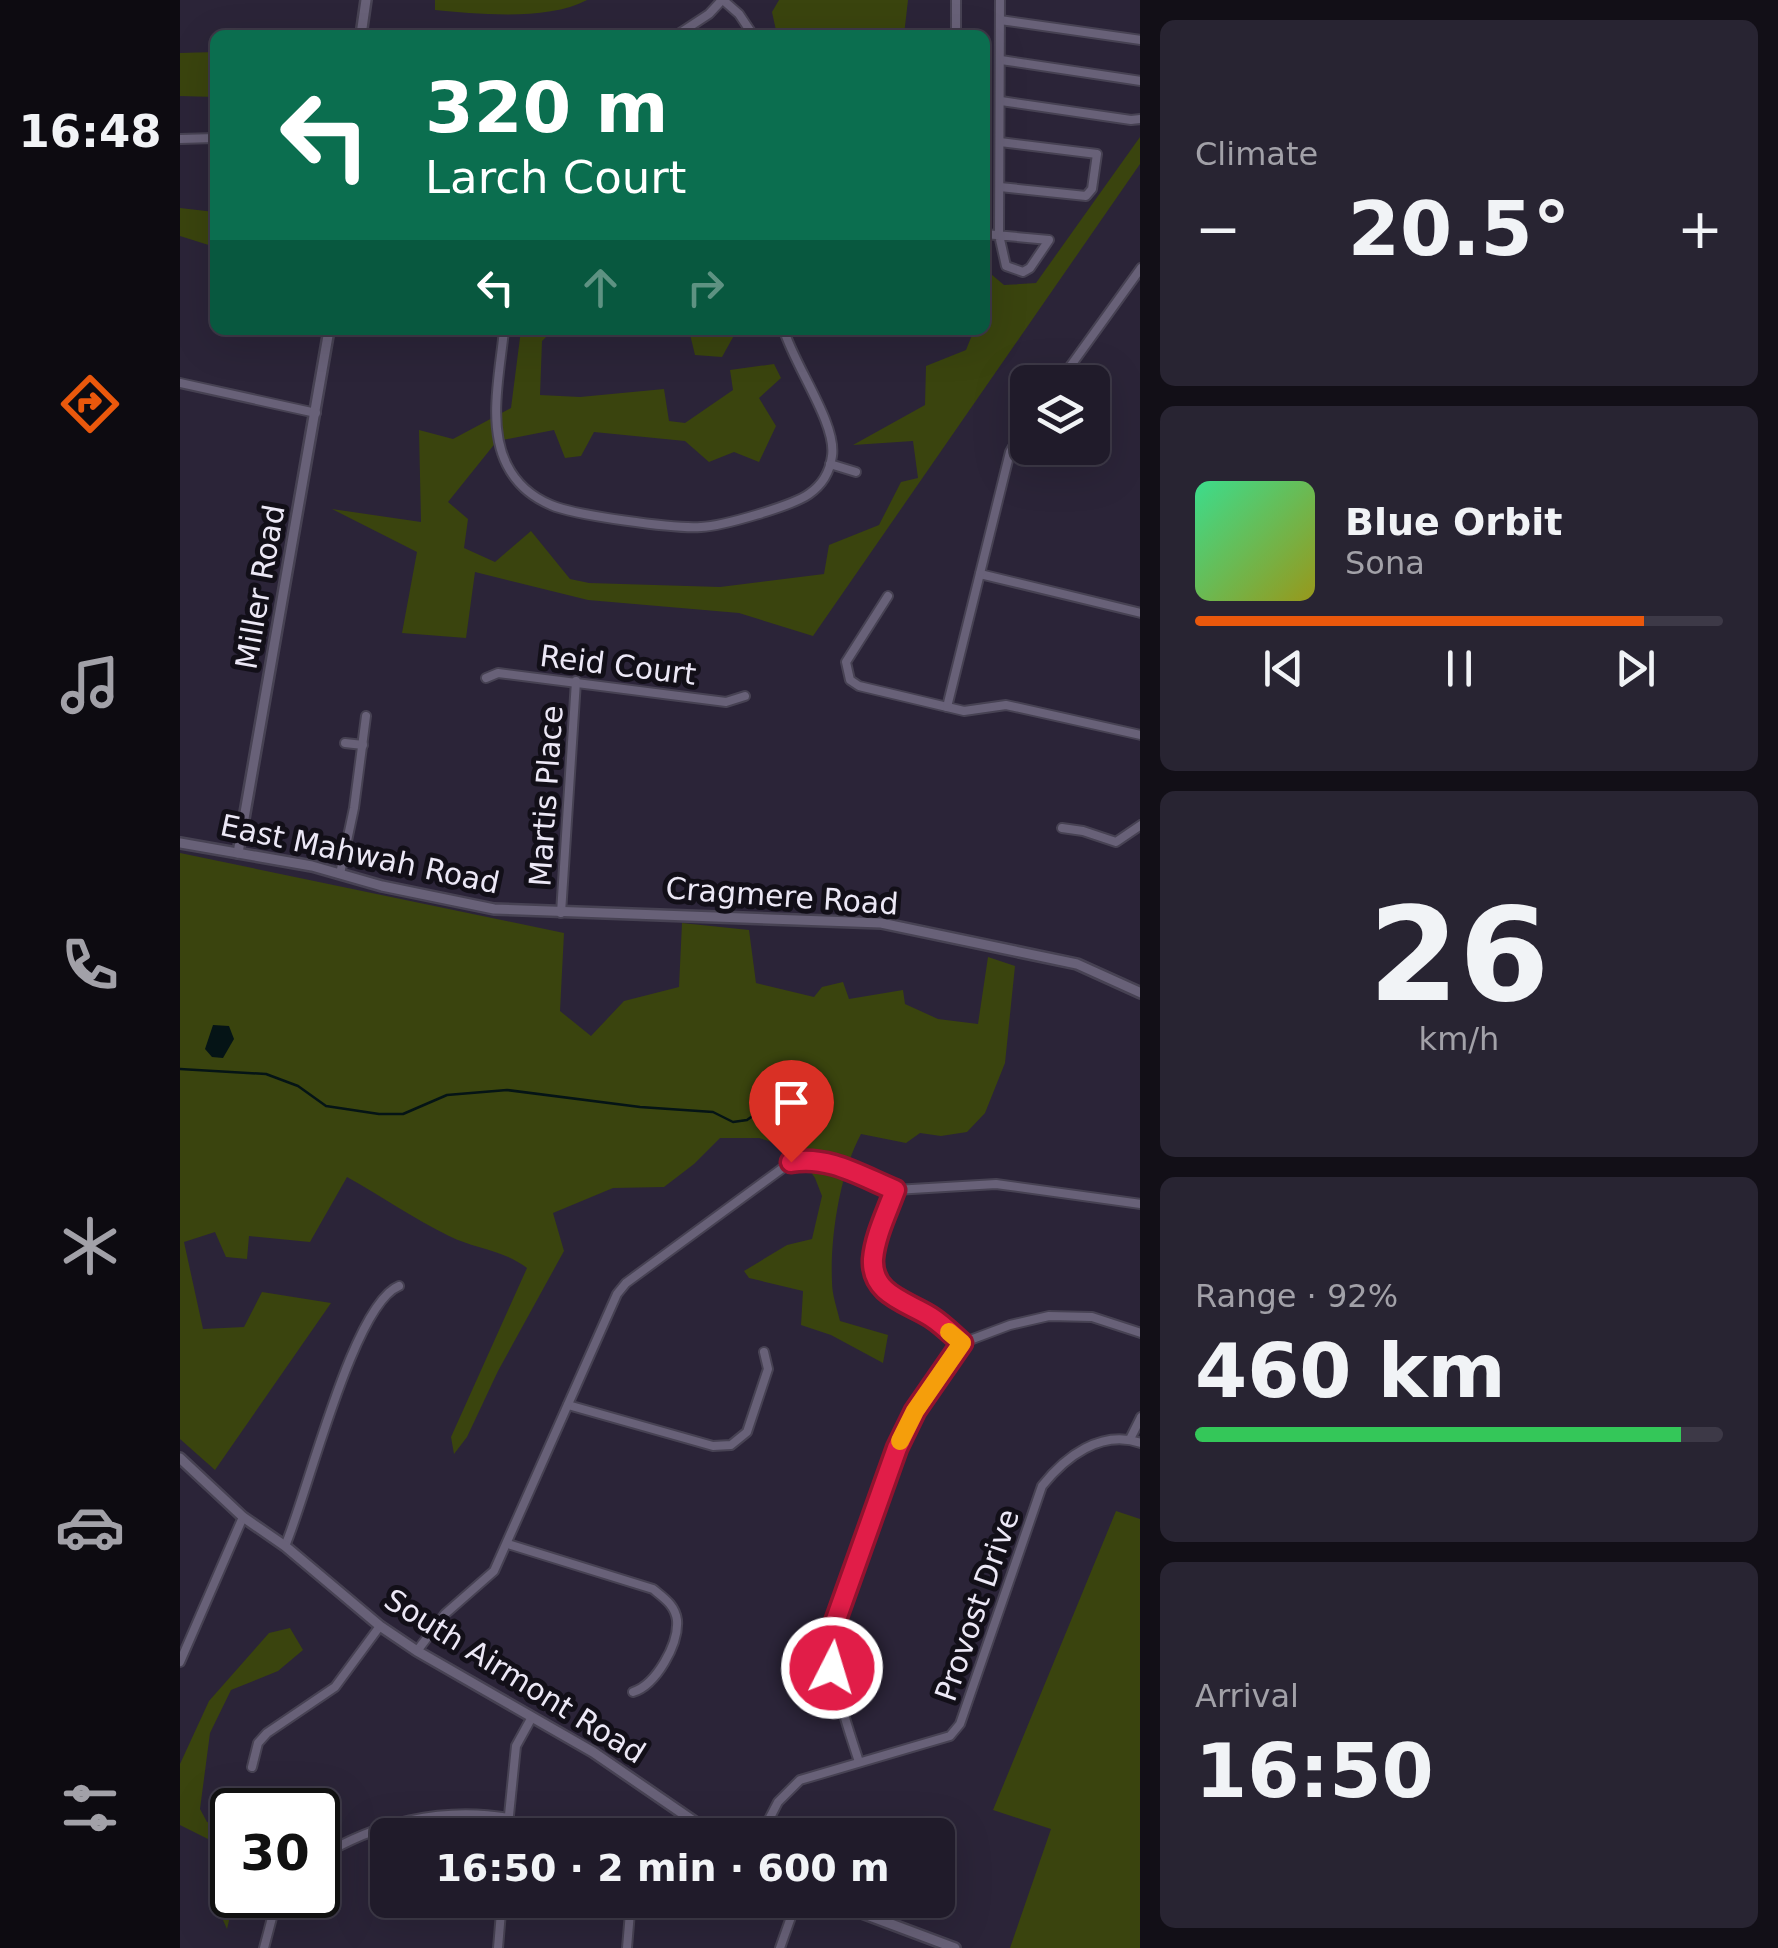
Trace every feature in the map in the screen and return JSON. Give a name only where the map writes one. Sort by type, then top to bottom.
[{"type":"street","points":[[362,30],[366,0]]},
{"type":"street","points":[[684,30],[722,0],[739,14],[750,30]]},
{"type":"street","points":[[956,0],[956,30]]},
{"type":"street","points":[[990,235],[998,236],[1049,240],[1030,268],[1013,271],[1001,256],[998,236],[1000,0]]},
{"type":"street","points":[[1000,20],[1140,40]]},
{"type":"street","points":[[1001,60],[1140,80]]},
{"type":"street","points":[[1001,101],[1131,120],[1140,118]]},
{"type":"street","points":[[180,138],[210,138]]},
{"type":"street","points":[[1000,142],[1097,154],[1092,188],[1086,196],[1000,188]]},
{"type":"street","points":[[1071,365],[1137,280],[1140,268]]},
{"type":"street","name":"Miller Road","points":[[238,853],[328,335]]},
{"type":"street","points":[[504,335],[497,426],[501,450],[520,482],[551,505],[576,512],[704,527],[798,500],[822,482],[830,464],[833,447],[829,427],[786,335]]},
{"type":"street","points":[[180,383],[316,412]]},
{"type":"street","points":[[947,707],[1010,452]]},
{"type":"street","points":[[830,464],[856,472]]},
{"type":"street","points":[[980,574],[1140,612]]},
{"type":"street","points":[[888,596],[846,662],[850,680],[860,686],[947,707],[976,710],[1006,705],[1140,735]]},
{"type":"street","name":"Reid Court","points":[[486,678],[498,673],[726,702],[745,696]]},
{"type":"street","name":"Martis Place","points":[[561,912],[576,682]]},
{"type":"street","points":[[340,874],[354,808],[366,716]]},
{"type":"street","points":[[345,743],[363,744]]},
{"type":"street","points":[[1062,828],[1116,842],[1140,825]]},
{"type":"street","name":"East Mahwah Road","points":[[180,843],[340,874],[464,904],[589,911]]},
{"type":"street","name":"Cragmere Road","points":[[589,911],[881,923],[1077,964],[1140,994]]},
{"type":"street","points":[[417,1651],[445,1614],[494,1572],[617,1294],[626,1283],[791,1162],[810,1158],[831,1163],[895,1190],[996,1184],[1140,1204]]},
{"type":"street","points":[[895,1190],[875,1245],[875,1277],[887,1292],[927,1314],[962,1343]]},
{"type":"street","points":[[285,1546],[300,1510],[318,1440],[370,1314],[389,1290],[398,1286]]},
{"type":"street","points":[[858,1762],[832,1668],[834,1625],[897,1448],[922,1398],[962,1343],[1010,1325],[1048,1316],[1092,1317],[1140,1333]]},
{"type":"street","points":[[568,1405],[713,1446],[731,1444],[747,1432],[766,1381],[764,1352]]},
{"type":"street","points":[[1140,1416],[1130,1440],[1140,1443]]},
{"type":"street","name":"Provost Drive","points":[[771,1818],[787,1790],[800,1780],[950,1736],[964,1712],[1042,1486],[1066,1457],[1105,1442],[1130,1440]]},
{"type":"street","name":"South Airmont Road","points":[[180,1458],[243,1517],[285,1546],[380,1626],[594,1752],[689,1818]]},
{"type":"street","points":[[180,1662],[243,1517]]},
{"type":"street","points":[[508,1544],[653,1589],[670,1602],[677,1618],[675,1637],[654,1678],[633,1692]]},
{"type":"street","points":[[252,1767],[258,1743],[267,1733],[335,1686],[380,1626]]},
{"type":"street","points":[[416,1818],[449,1812],[509,1818],[516,1746],[532,1717]]},
{"type":"street","points":[[340,1846],[370,1835]]},
{"type":"street","points":[[264,1948],[272,1918]]},
{"type":"street","points":[[498,1948],[500,1918]]},
{"type":"street","points":[[627,1948],[630,1918]]},
{"type":"street","points":[[780,1948],[790,1918]]},
{"type":"street","points":[[870,1918],[931,1944],[955,1948]]},
{"type":"green space","points":[[435,0],[587,0],[553,11],[512,14],[435,10]]},
{"type":"green space","points":[[779,0],[908,0],[905,30],[776,30],[772,12]]},
{"type":"green space","points":[[210,52],[210,97],[180,96],[180,53]]},
{"type":"green space","points":[[1140,137],[1140,164],[813,636],[739,613],[588,600],[475,572],[466,638],[402,633],[417,552],[332,509],[421,522],[419,430],[453,439],[511,408],[520,335],[548,335],[542,341],[540,395],[580,397],[664,389],[669,421],[685,423],[733,390],[730,370],[774,364],[781,378],[759,398],[776,426],[759,462],[734,452],[709,462],[685,441],[594,432],[581,456],[565,458],[554,430],[497,441],[448,502],[468,519],[464,548],[495,562],[531,531],[570,579],[589,583],[720,587],[824,574],[829,545],[879,525],[901,482],[918,478],[913,441],[853,445],[925,405],[926,366],[966,350],[972,335],[990,335],[990,273],[1004,285],[1036,283]]},
{"type":"green space","points":[[180,208],[210,211],[210,245],[180,236]]},
{"type":"green space","points":[[690,335],[734,335],[722,357],[695,355]]},
{"type":"green space","points":[[180,853],[564,933],[560,1011],[591,1036],[624,1001],[679,987],[682,923],[749,930],[756,983],[814,997],[822,987],[843,982],[849,999],[903,990],[905,1004],[938,1019],[978,1024],[988,957],[1015,966],[1005,1063],[985,1113],[967,1132],[941,1136],[920,1133],[906,1143],[861,1134],[847,1167],[835,1226],[833,1292],[840,1321],[888,1335],[883,1363],[831,1335],[801,1325],[803,1291],[749,1278],[744,1271],[787,1245],[812,1239],[822,1196],[795,1149],[759,1138],[720,1138],[664,1187],[613,1188],[553,1213],[564,1251],[498,1371],[467,1437],[454,1454],[451,1437],[527,1268],[509,1257],[449,1236],[347,1177],[310,1242],[249,1236],[247,1259],[226,1257],[215,1232],[184,1242],[203,1329],[244,1327],[262,1292],[331,1303],[215,1470],[180,1439]]},
{"type":"green space","points":[[1116,1511],[1140,1519],[1140,1948],[1010,1948],[1051,1829],[993,1810]]},
{"type":"green space","points":[[290,1628],[303,1650],[278,1671],[231,1690],[210,1733],[200,1809],[210,1823],[210,1840],[180,1825],[180,1764],[209,1701],[269,1633]]},
{"type":"shaded area","points":[[213,1025],[229,1026],[234,1039],[223,1058],[212,1057],[205,1049]]},
{"type":"waterway","points":[[180,1069],[266,1074],[298,1086],[326,1106],[379,1114],[403,1114],[447,1095],[507,1090],[713,1112],[733,1122],[747,1120],[794,1082]]},
{"type":"slow traffic","points":[[900,1441],[938,1374],[962,1343],[949,1332]]},
{"type":"route","points":[[791,1162],[810,1158],[831,1163],[895,1190],[875,1245],[875,1277],[887,1292],[927,1314],[962,1343],[915,1411],[897,1448],[834,1625],[832,1668]]}]
